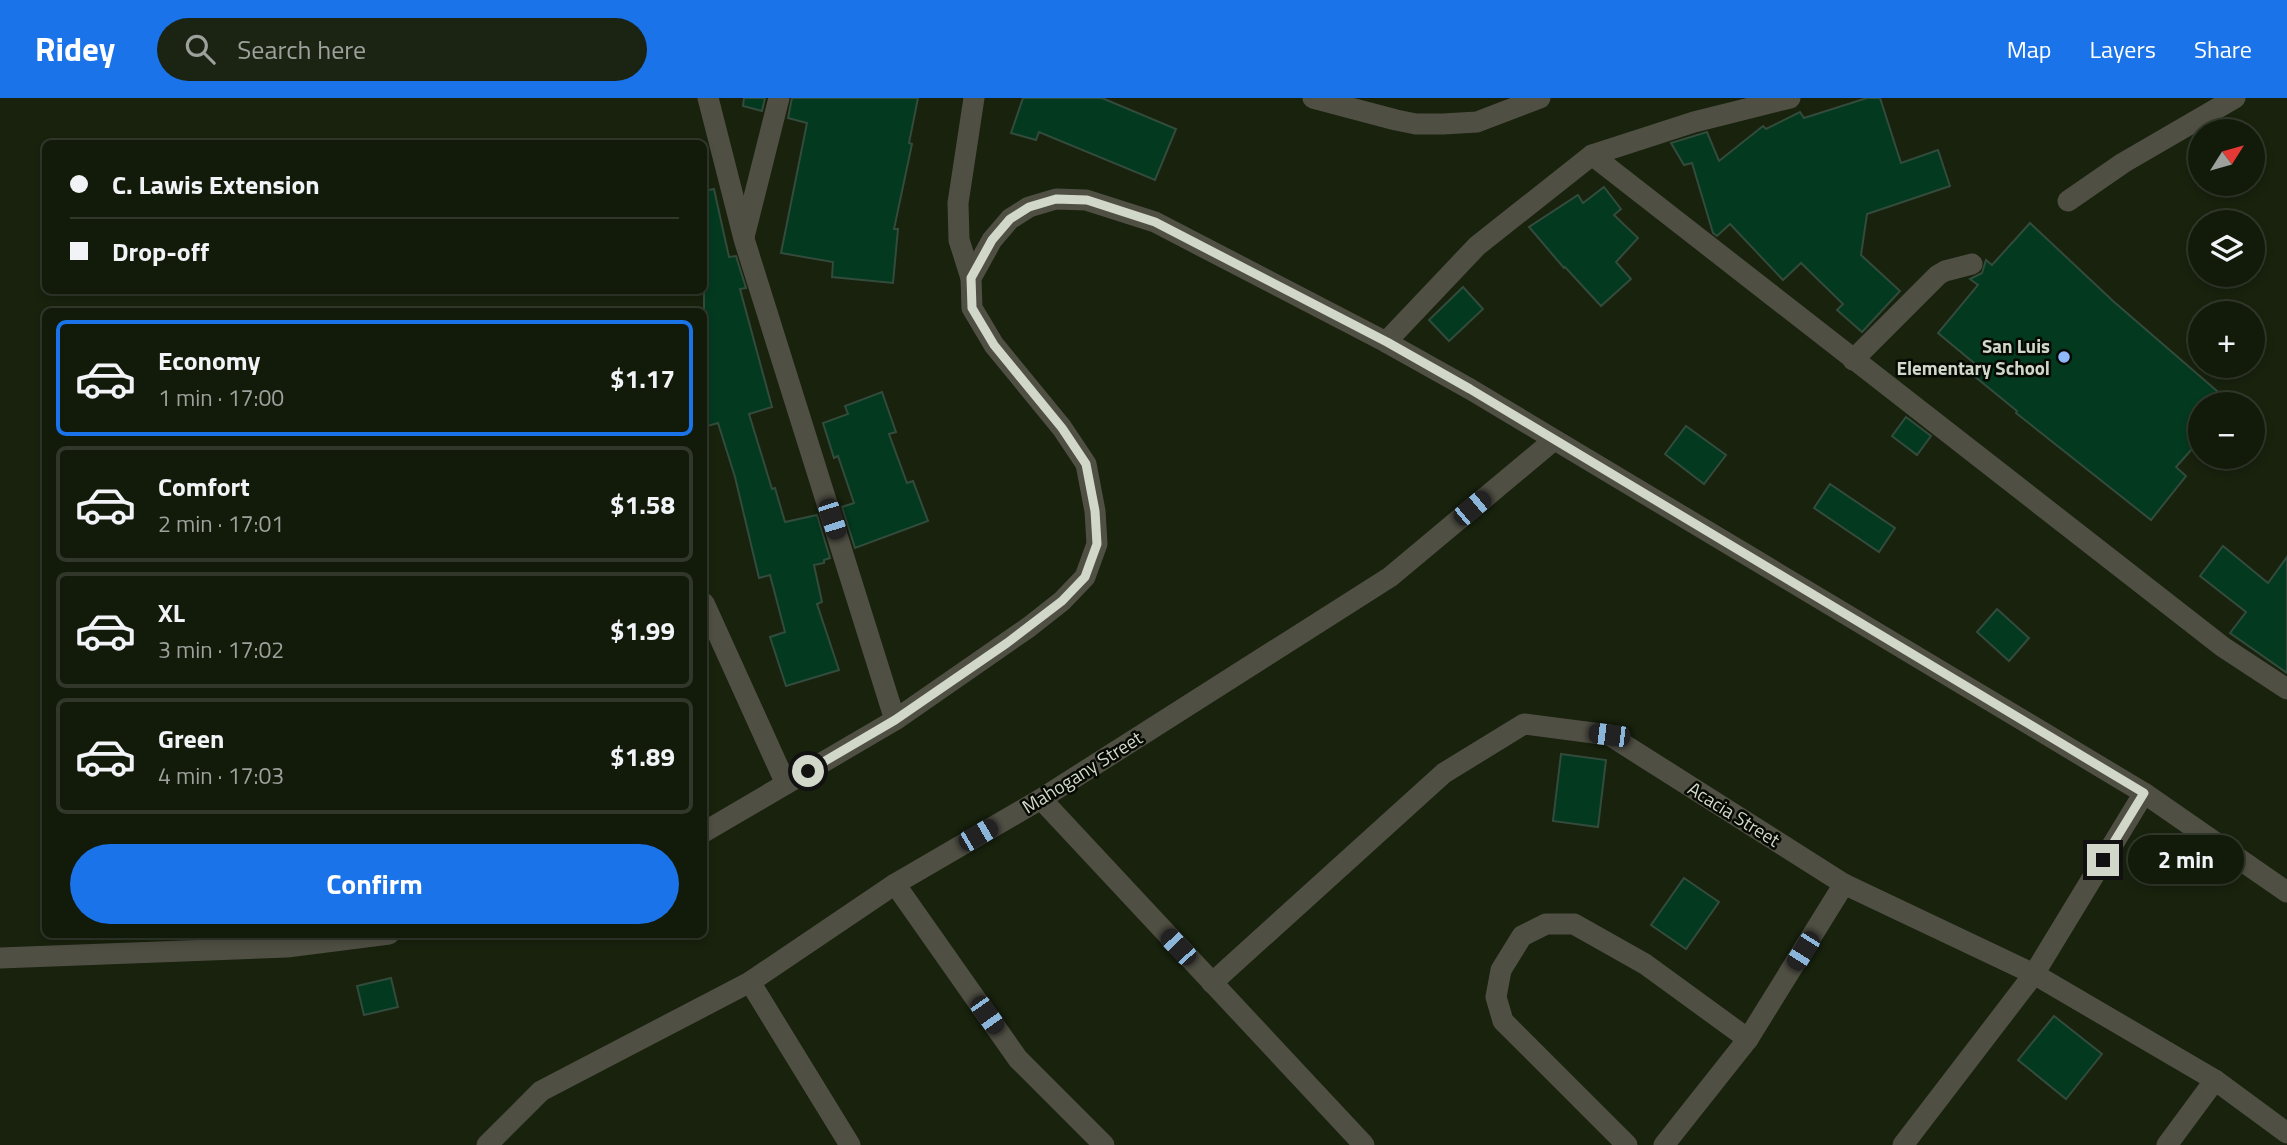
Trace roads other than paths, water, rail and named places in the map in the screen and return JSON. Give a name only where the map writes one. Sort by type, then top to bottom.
[{"type":"street","points":[[708,98],[744,239],[895,720]]},
{"type":"street","points":[[744,239],[779,98]]},
{"type":"street","points":[[707,830],[895,720],[1029,627],[1062,601],[1085,577],[1097,544],[1095,511],[1086,464],[1062,428],[994,345],[972,308],[971,278],[959,240],[958,203],[974,98]]},
{"type":"street","points":[[1313,98],[1373,106],[1416,124],[1477,122],[1540,98]]},
{"type":"street","points":[[1387,342],[1476,246],[1592,155],[1694,122],[1790,98]]},
{"type":"street","points":[[2068,201],[2123,163],[2235,98]]},
{"type":"street","points":[[1592,155],[2223,647],[2287,689]]},
{"type":"street","points":[[971,278],[992,240],[1010,219],[1029,207],[1056,199],[1087,200],[1155,222],[1387,342],[1554,440],[2144,793],[2287,892]]},
{"type":"street","points":[[1853,360],[1938,275],[1972,264]]},
{"type":"street","name":"Mahogany Street","points":[[487,1145],[541,1091],[750,982],[895,884],[1041,799],[1390,577],[1554,440]]},
{"type":"street","points":[[707,610],[786,783]]},
{"type":"street","name":"Acacia Street","points":[[1212,984],[1444,773],[1524,724],[1609,735],[1844,884],[2034,974],[2215,1080],[2287,1133]]},
{"type":"street","points":[[1903,1145],[2034,974],[2144,793]]},
{"type":"street","points":[[1041,799],[1364,1145]]},
{"type":"street","points":[[895,884],[1018,1059],[1104,1145]]},
{"type":"street","points":[[1664,1145],[1748,1039],[1844,884]]},
{"type":"street","points":[[1627,1145],[1503,1021],[1496,998],[1501,970],[1522,936],[1546,924],[1574,924],[1645,964],[1748,1039]]},
{"type":"street","points":[[0,958],[287,947],[358,938]]},
{"type":"street","points":[[750,982],[850,1145]]},
{"type":"street","points":[[2168,1145],[2215,1080]]},
{"type":"place","name":"San Luis Elementary School","points":[[2064,357]]}]
